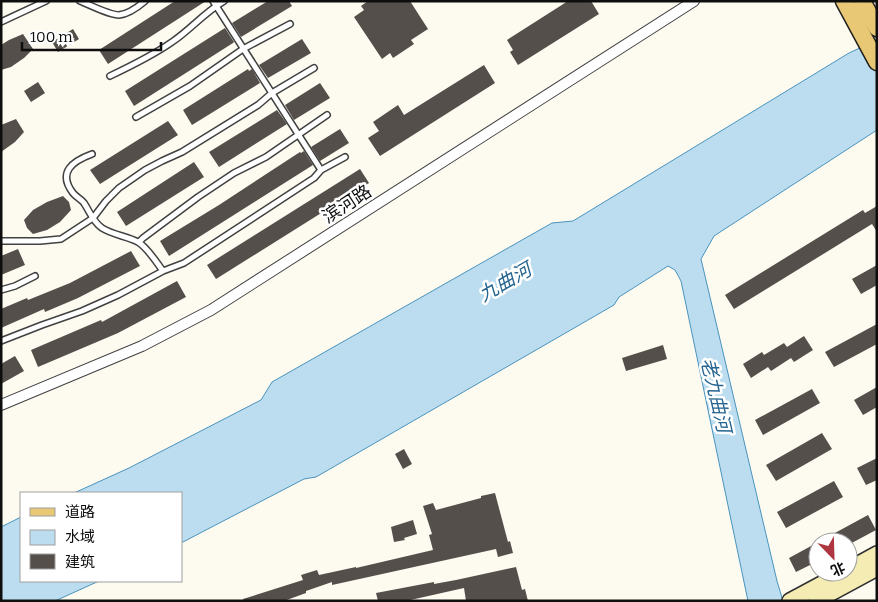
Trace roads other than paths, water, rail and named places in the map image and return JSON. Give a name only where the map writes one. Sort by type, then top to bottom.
[{"type":"main road","points":[[856,6],[877,28]]},
{"type":"main road","points":[[856,6],[877,62]]},
{"type":"street","name":"滨河路","points":[[1,405],[142,346],[212,310],[694,1]]},
{"type":"street","points":[[858,564],[877,554]]},
{"type":"street","points":[[816,601],[877,568]]},
{"type":"street","points":[[790,601],[825,582]]},
{"type":"lane","points":[[1,22],[46,1]]},
{"type":"lane","points":[[80,1],[104,11],[120,15],[131,11],[145,1]]},
{"type":"lane","points":[[110,76],[150,57],[173,42],[214,4],[224,1]]},
{"type":"lane","points":[[214,4],[322,170]]},
{"type":"lane","points":[[136,117],[190,86],[244,49],[290,24]]},
{"type":"lane","points":[[1,241],[62,239],[93,218],[106,201],[120,188],[145,170],[182,152],[314,68]]},
{"type":"lane","points":[[139,242],[198,197],[234,173],[266,157],[327,115]]},
{"type":"lane","points":[[92,154],[80,158],[70,166],[67,175],[68,184],[74,194],[83,202],[102,228],[139,242],[163,271]]},
{"type":"lane","points":[[1,341],[109,299],[163,271],[184,263],[314,178],[322,170],[345,157]]},
{"type":"lane","points":[[1,290],[15,286],[35,276]]},
{"type":"water","points":[[877,40],[877,130],[714,236],[701,259],[783,601],[748,601],[681,281],[675,270],[668,266],[619,297],[614,305],[316,477],[304,479],[182,542],[182,492],[76,492],[129,468],[261,400],[272,382],[552,223],[573,221],[849,53]]},
{"type":"water","points":[[20,518],[20,582],[97,582],[55,601],[1,601],[1,527]]},
{"type":"water label","name":"九曲河","points":[[505,282]]},
{"type":"water label","name":"老九曲河","points":[[716,395]]}]
